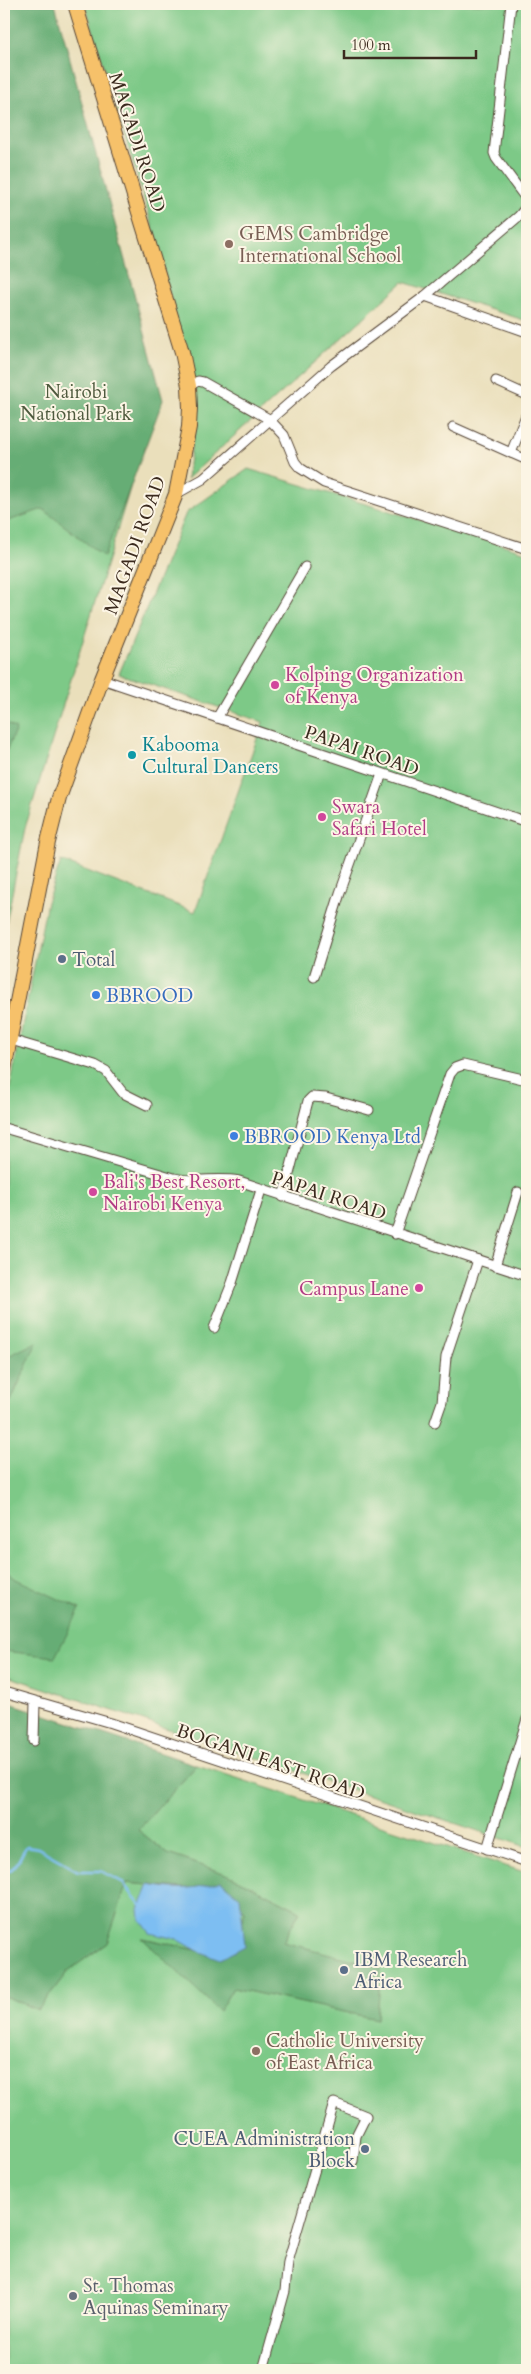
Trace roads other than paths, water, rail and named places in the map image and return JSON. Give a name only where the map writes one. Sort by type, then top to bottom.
[{"type":"highway","name":"MAGADI ROAD","points":[[4,1069],[52,822],[102,680],[176,494],[189,427],[189,386],[182,352],[74,4]]},
{"type":"street","points":[[510,4],[494,152],[496,158],[527,200]]},
{"type":"street","points":[[176,494],[203,479],[330,366],[425,296],[519,216],[527,206]]},
{"type":"street","points":[[425,296],[527,332]]},
{"type":"street","points":[[189,386],[198,381],[203,382],[269,419],[284,434],[294,462],[324,483],[527,549]]},
{"type":"street","points":[[496,381],[527,395]]},
{"type":"street","points":[[511,453],[527,413]]},
{"type":"street","points":[[453,427],[527,460]]},
{"type":"street","points":[[217,718],[305,568]]},
{"type":"street","name":"PAPAI ROAD","points":[[102,680],[527,822]]},
{"type":"street","points":[[314,977],[340,893],[382,774]]},
{"type":"street","points":[[10,1040],[95,1065],[106,1071],[124,1093],[147,1105]]},
{"type":"street","points":[[395,1234],[450,1074],[455,1068],[463,1065],[527,1080]]},
{"type":"street","points":[[283,1197],[308,1101],[312,1097],[321,1097],[369,1110]]},
{"type":"street","name":"PAPAI ROAD","points":[[4,1128],[174,1178],[229,1180],[527,1276]]},
{"type":"street","points":[[214,1328],[232,1283],[261,1190]]},
{"type":"street","points":[[495,1266],[518,1192]]},
{"type":"street","points":[[435,1422],[442,1402],[446,1357],[478,1260]]},
{"type":"street","name":"BOGANI EAST ROAD","points":[[4,1692],[111,1724],[395,1820],[527,1862]]},
{"type":"street","points":[[34,1741],[35,1702]]},
{"type":"street","points":[[487,1849],[527,1719]]},
{"type":"street","points":[[263,2370],[285,2291],[288,2262],[334,2103],[366,2116],[356,2136],[353,2161]]},
{"type":"water","points":[[221,1881],[240,1897],[245,1946],[220,1959],[198,1951],[177,1939],[150,1933],[140,1919],[139,1909],[149,1885],[185,1888]]},
{"type":"waterway","points":[[4,1873],[12,1869],[27,1846],[38,1848],[78,1871],[101,1871],[122,1882],[141,1905]]},
{"type":"place","name":"GEMS Cambridge International School","points":[[229,244]]},
{"type":"place","name":"Kolping Organization of Kenya","points":[[275,685]]},
{"type":"place","name":"Kabooma Cultural Dancers","points":[[132,755]]},
{"type":"place","name":"Swara Safari Hotel","points":[[322,817]]},
{"type":"place","name":"Total","points":[[62,959]]},
{"type":"place","name":"BBROOD","points":[[96,995]]},
{"type":"place","name":"BBROOD Kenya Ltd","points":[[234,1136]]},
{"type":"place","name":"Bali's Best Resort, Nairobi Kenya","points":[[93,1192]]},
{"type":"place","name":"Campus Lane","points":[[419,1288]]},
{"type":"place","name":"IBM Research Africa","points":[[344,1970]]},
{"type":"place","name":"Catholic University of East Africa","points":[[256,2051]]},
{"type":"place","name":"CUEA Administration Block","points":[[365,2149]]},
{"type":"place","name":"St. Thomas Aquinas Seminary","points":[[73,2296]]},
{"type":"park label","name":"Nairobi National Park","points":[[76,402]]}]
